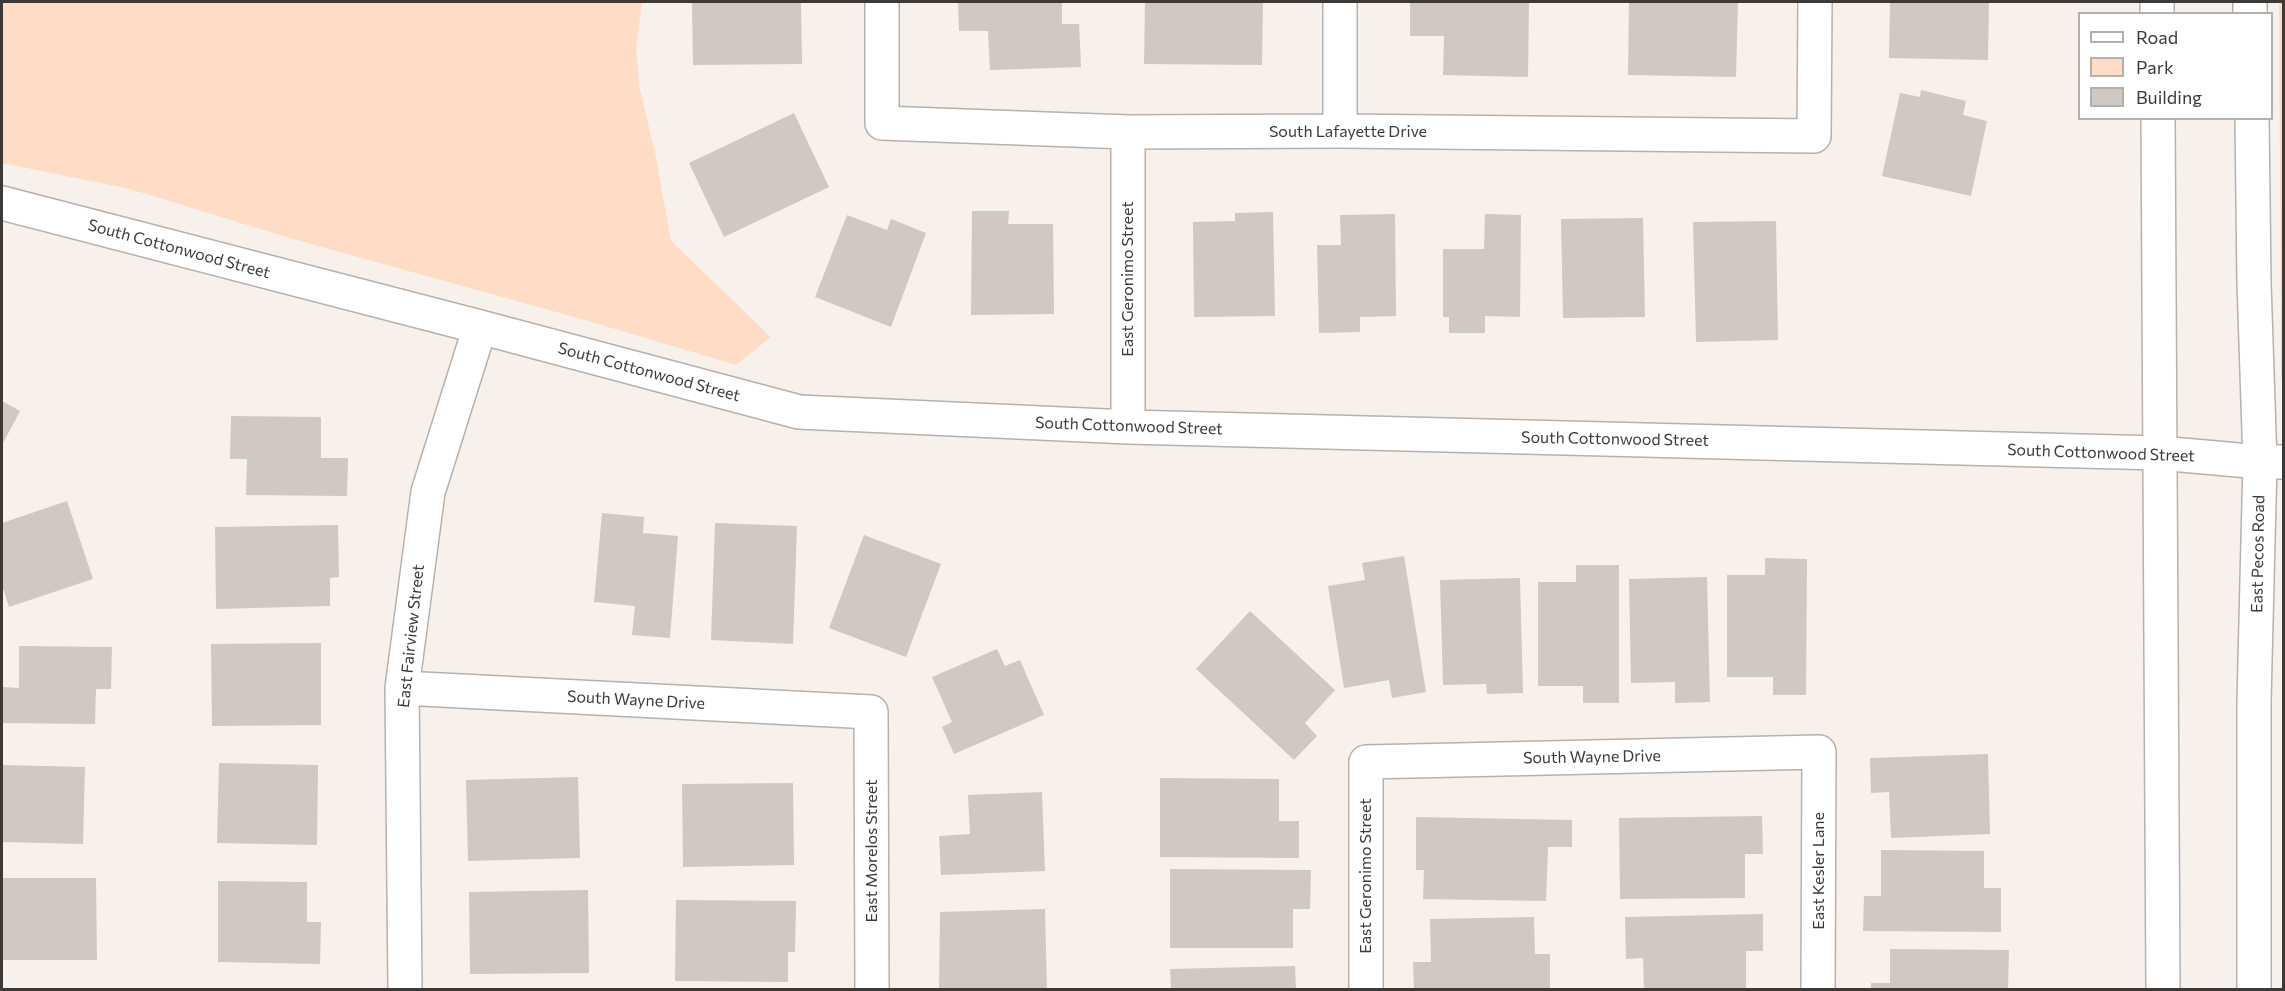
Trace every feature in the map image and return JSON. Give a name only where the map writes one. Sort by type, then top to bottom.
[{"type":"street","name":"South Lafayette Drive","points":[[882,2],[882,123],[1128,132],[1340,131],[1814,136],[1815,2]]},
{"type":"street","points":[[1340,2],[1340,131]]},
{"type":"street","points":[[2158,120],[2163,990]]},
{"type":"street","name":"East Pecos Road","points":[[2252,120],[2254,283],[2272,462],[2254,701],[2254,990]]},
{"type":"street","name":"East Geronimo Street","points":[[1128,132],[1128,427]]},
{"type":"street","name":"South Cottonwood Street","points":[[2,203],[799,412],[1128,427],[2160,453],[2272,462]]},
{"type":"street","name":"East Fairview Street","points":[[405,990],[402,688],[428,492],[480,327]]},
{"type":"street","name":"South Wayne Drive","points":[[402,688],[871,712]]},
{"type":"street","name":"East Morelos Street","points":[[871,712],[872,990]]},
{"type":"street","name":"South Wayne Drive","points":[[1366,762],[1819,752]]},
{"type":"street","name":"East Kesler Lane","points":[[1818,990],[1819,752]]},
{"type":"street","name":"East Geronimo Street","points":[[1366,762],[1366,990]]},
{"type":"green space","points":[[2,2],[642,2],[636,50],[640,90],[656,157],[671,241],[771,337],[736,365],[585,320],[286,237],[130,189],[2,163]]},
{"type":"green space","points":[[2279,2],[2284,2],[2283,381],[2281,378]]},
{"type":"building","points":[[692,2],[801,2],[802,64],[693,65]]},
{"type":"building","points":[[958,2],[1062,2],[1062,24],[1079,24],[1081,67],[990,70],[988,31],[959,31]]},
{"type":"building","points":[[1145,2],[1263,2],[1262,65],[1144,64]]},
{"type":"building","points":[[1410,2],[1529,2],[1528,77],[1443,75],[1444,36],[1410,36]]},
{"type":"building","points":[[1629,2],[1738,2],[1736,77],[1628,75]]},
{"type":"building","points":[[1890,2],[1989,2],[1988,60],[1889,58]]},
{"type":"building","points":[[1921,90],[1966,101],[1963,115],[1987,121],[1971,196],[1882,176],[1900,93],[1920,97]]},
{"type":"building","points":[[794,113],[829,187],[724,237],[689,163]]},
{"type":"building","points":[[972,211],[1009,211],[1008,224],[1053,224],[1054,314],[971,315]]},
{"type":"building","points":[[1273,212],[1275,316],[1194,317],[1193,222],[1235,221],[1235,213]]},
{"type":"building","points":[[1395,214],[1396,316],[1360,317],[1360,332],[1319,333],[1317,245],[1341,245],[1340,215]]},
{"type":"building","points":[[1485,214],[1521,215],[1520,317],[1485,316],[1485,333],[1449,333],[1449,317],[1443,317],[1443,249],[1484,249]]},
{"type":"building","points":[[847,215],[887,230],[891,219],[926,233],[891,327],[815,297]]},
{"type":"building","points":[[1643,218],[1645,317],[1563,318],[1561,219]]},
{"type":"building","points":[[1776,221],[1778,340],[1696,342],[1693,222]]},
{"type":"building","points":[[2,401],[20,411],[2,445]]},
{"type":"building","points":[[231,416],[321,417],[321,458],[348,458],[347,496],[246,495],[247,459],[230,459]]},
{"type":"building","points":[[67,501],[93,579],[9,607],[2,585],[2,523]]},
{"type":"building","points":[[602,513],[644,517],[643,533],[678,536],[670,638],[632,635],[635,606],[594,602]]},
{"type":"building","points":[[715,523],[797,526],[793,644],[711,640]]},
{"type":"building","points":[[338,525],[339,577],[330,578],[330,606],[216,609],[215,527]]},
{"type":"building","points":[[864,535],[941,564],[906,657],[829,628]]},
{"type":"building","points":[[1404,556],[1426,692],[1392,698],[1389,680],[1344,688],[1328,586],[1365,580],[1362,563]]},
{"type":"building","points":[[1765,558],[1807,559],[1806,695],[1773,695],[1773,677],[1727,677],[1727,575],[1765,575]]},
{"type":"building","points":[[1576,565],[1619,565],[1619,703],[1583,703],[1583,686],[1538,686],[1538,582],[1576,582]]},
{"type":"building","points":[[1707,577],[1710,702],[1675,703],[1675,682],[1631,683],[1629,579]]},
{"type":"building","points":[[1520,578],[1523,693],[1487,694],[1486,684],[1443,685],[1440,580]]},
{"type":"building","points":[[1250,611],[1335,690],[1305,723],[1317,736],[1294,760],[1196,669]]},
{"type":"building","points":[[321,643],[321,725],[212,726],[211,644]]},
{"type":"building","points":[[19,646],[112,647],[111,689],[96,689],[95,724],[2,723],[2,687],[19,688]]},
{"type":"building","points":[[997,649],[1005,666],[1020,660],[1044,715],[954,754],[942,727],[952,722],[932,677]]},
{"type":"building","points":[[1988,754],[1990,834],[1891,838],[1889,792],[1871,793],[1870,758]]},
{"type":"building","points":[[219,763],[318,765],[317,845],[217,843]]},
{"type":"building","points":[[2,765],[85,767],[83,844],[2,842]]},
{"type":"building","points":[[578,777],[580,858],[468,861],[466,780]]},
{"type":"building","points":[[1160,778],[1279,779],[1279,821],[1299,821],[1299,858],[1160,857]]},
{"type":"building","points":[[793,783],[794,865],[683,867],[682,784]]},
{"type":"building","points":[[1042,792],[1045,871],[941,875],[939,836],[970,834],[968,795]]},
{"type":"building","points":[[1762,816],[1763,854],[1745,854],[1745,898],[1620,899],[1619,818]]},
{"type":"building","points":[[1416,817],[1572,820],[1572,847],[1548,847],[1546,901],[1423,899],[1424,870],[1416,870]]},
{"type":"building","points":[[1881,850],[1984,851],[1984,888],[2001,888],[2001,932],[1863,931],[1864,896],[1881,896]]},
{"type":"building","points":[[1170,869],[1311,870],[1310,909],[1293,909],[1293,948],[1170,948]]},
{"type":"building","points":[[2,878],[96,878],[97,960],[2,960]]},
{"type":"building","points":[[218,881],[307,882],[307,922],[321,922],[320,964],[218,962]]},
{"type":"building","points":[[588,890],[589,973],[470,974],[469,892]]},
{"type":"building","points":[[676,900],[796,901],[795,952],[788,952],[788,982],[675,981]]},
{"type":"building","points":[[1045,909],[1047,990],[939,990],[940,912]]},
{"type":"building","points":[[1763,914],[1763,951],[1746,951],[1746,990],[1644,990],[1643,958],[1626,959],[1625,917]]},
{"type":"building","points":[[1534,917],[1535,954],[1550,954],[1550,990],[1414,990],[1413,962],[1431,962],[1430,919]]},
{"type":"building","points":[[1890,949],[2009,950],[2008,990],[1871,990],[1871,983],[1890,983]]},
{"type":"building","points":[[1295,966],[1296,990],[1171,990],[1170,969]]}]
